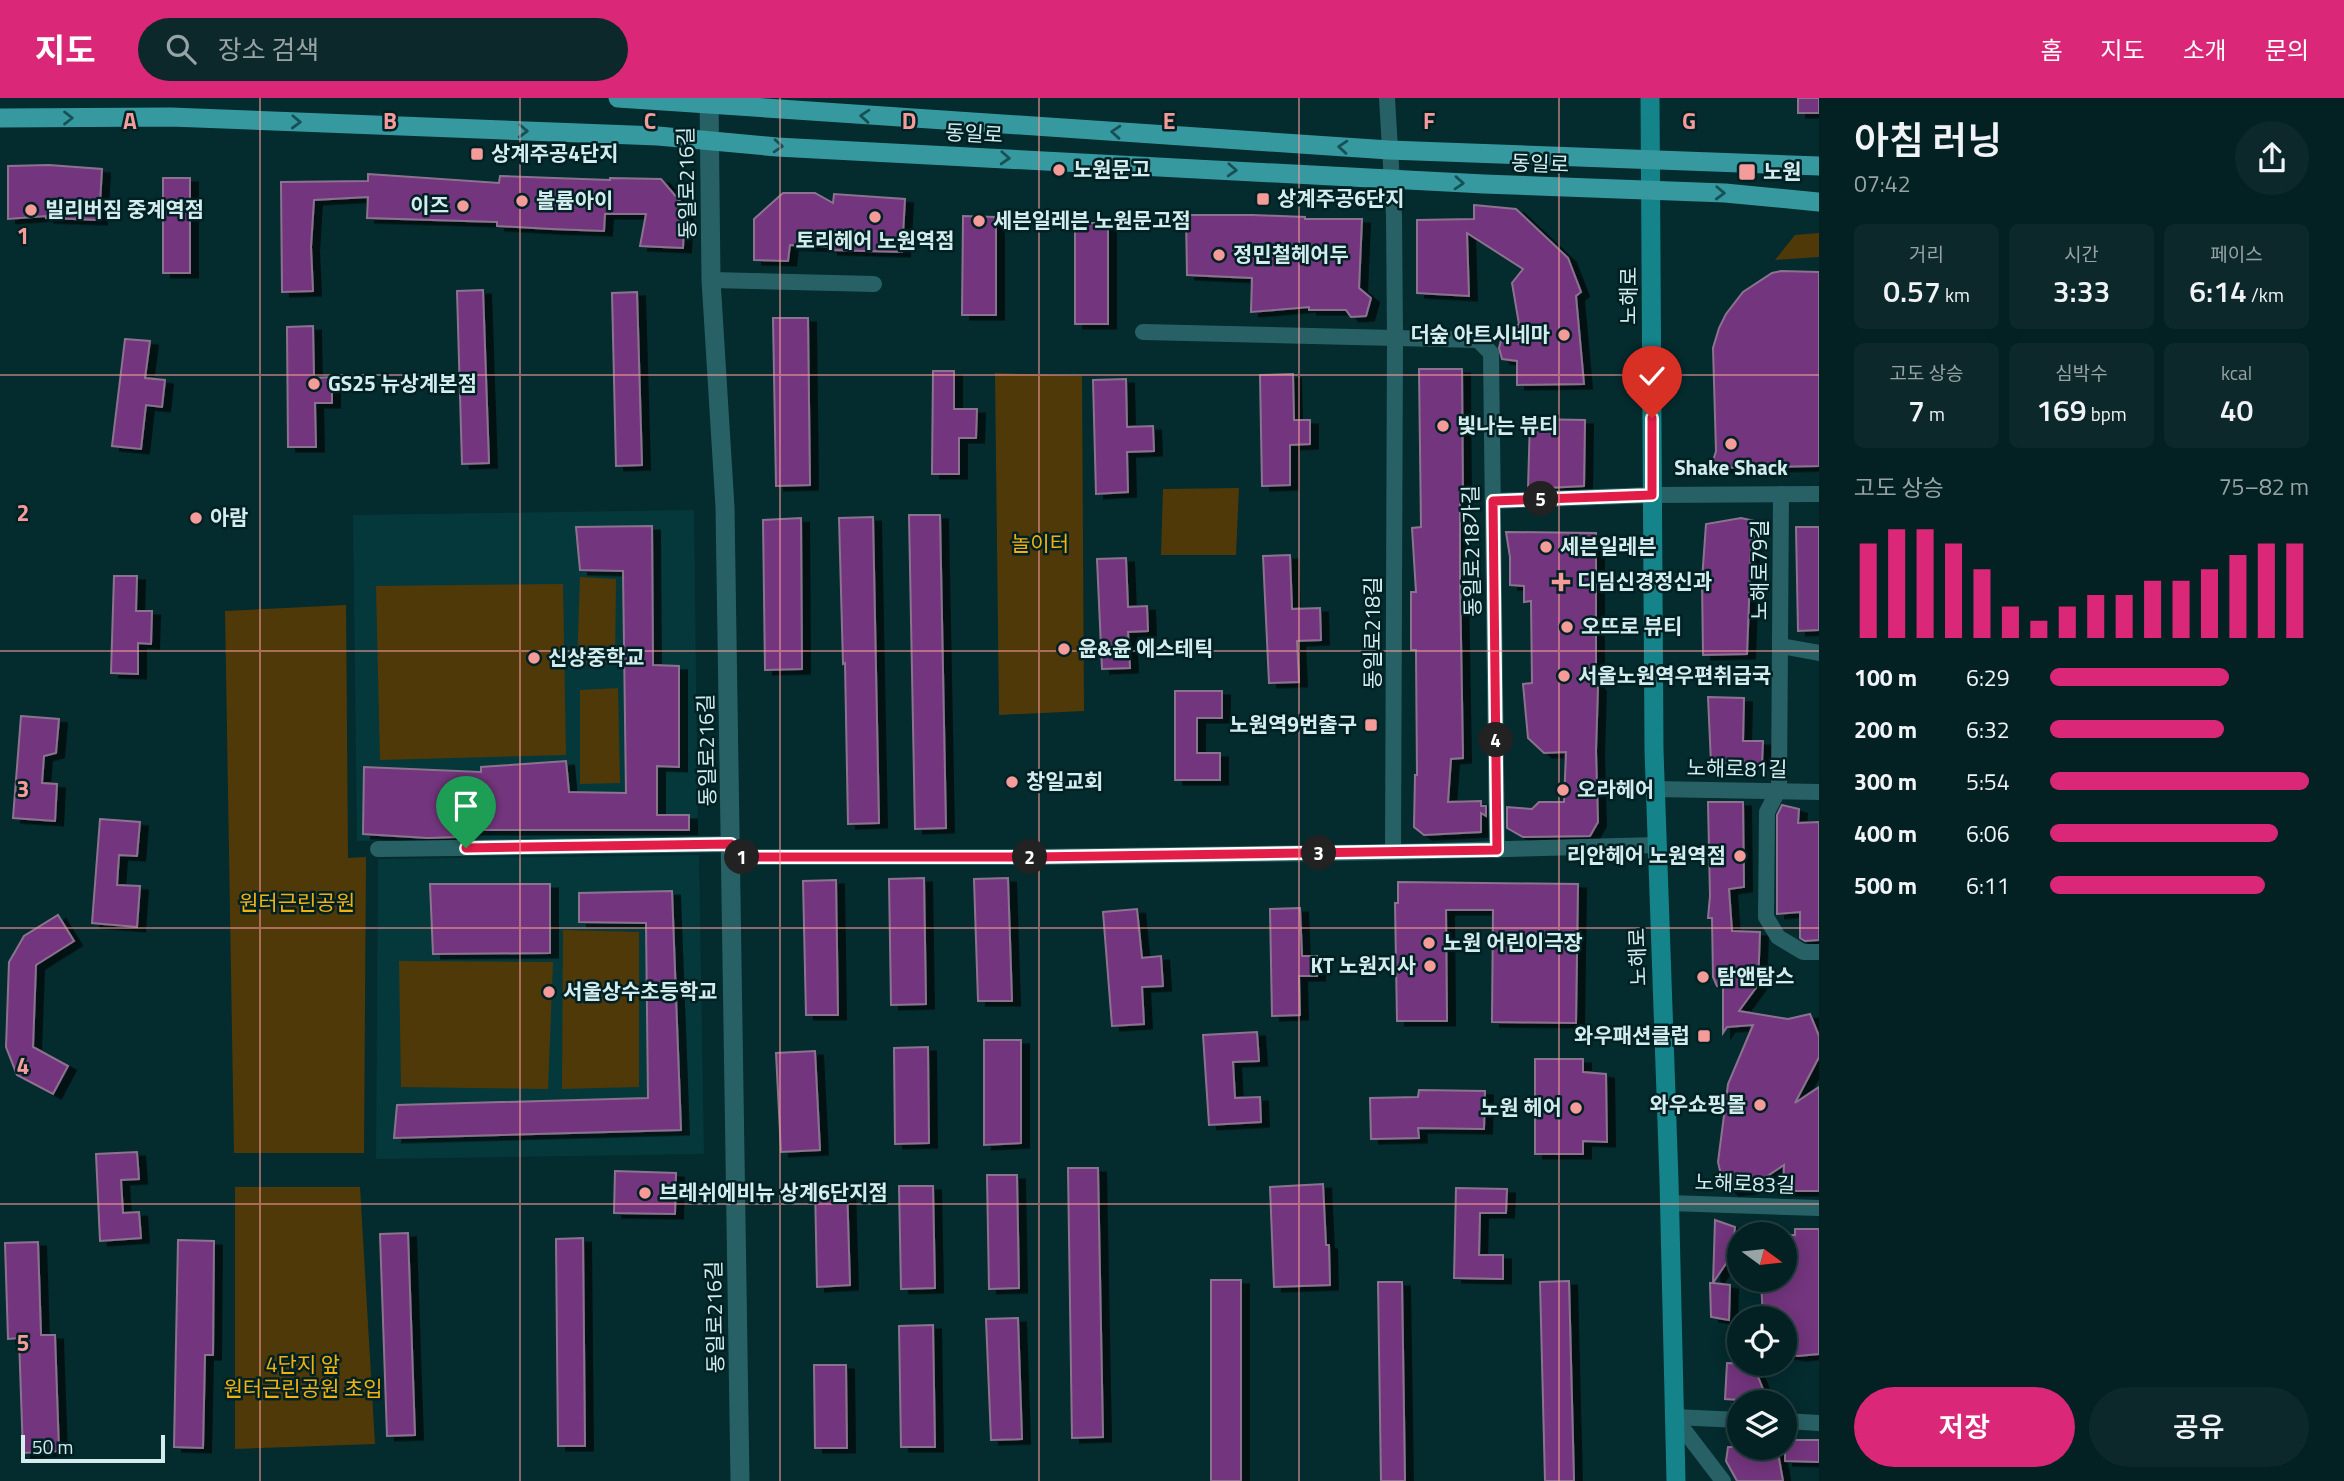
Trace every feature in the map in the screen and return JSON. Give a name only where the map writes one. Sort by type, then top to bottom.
[{"type":"main road","name":"동일로","points":[[618,98],[709,100],[793,111],[1389,150],[1819,166]]},
{"type":"main road","name":"노해로","points":[[1650,98],[1654,789],[1676,1481]]},
{"type":"main road","name":"동일로","points":[[0,118],[171,117],[658,136],[777,147],[1652,192],[1725,193],[1819,201]]},
{"type":"street","name":"동일로218길","points":[[1387,98],[1394,216],[1395,338],[1393,852]]},
{"type":"street","name":"동일로216길","points":[[709,100],[711,280],[725,507],[740,1481]]},
{"type":"street","points":[[711,280],[874,284]]},
{"type":"street","name":"동일로218가길","points":[[1143,332],[1478,340],[1491,353],[1497,850]]},
{"type":"street","name":"노해로79길","points":[[1781,494],[1779,789],[1767,812],[1766,917],[1779,937],[1803,952],[1819,952]]},
{"type":"street","name":"노해로79길","points":[[1652,495],[1819,494]]},
{"type":"street","points":[[1493,501],[1652,495]]},
{"type":"street","name":"노해로79길","points":[[1782,646],[1819,653]]},
{"type":"street","name":"노해로81길","points":[[1654,789],[1779,789],[1819,792]]},
{"type":"street","points":[[378,849],[731,851],[1034,857],[1657,845]]},
{"type":"street","name":"노해로83길","points":[[1669,1203],[1819,1208]]},
{"type":"street","points":[[1674,1417],[1727,1419]]},
{"type":"street","points":[[1674,1417],[1723,1481]]},
{"type":"street","points":[[1797,1422],[1819,1423]]},
{"type":"shaded area","points":[[694,510],[698,836],[357,841],[353,515]]},
{"type":"shaded area","points":[[699,855],[704,1154],[376,1159],[378,859]]},
{"type":"green space","points":[[1819,233],[1819,257],[1775,260],[1795,235]]},
{"type":"green space","name":"놀이터","points":[[995,373],[1082,376],[1084,711],[999,715]]},
{"type":"green space","points":[[1239,488],[1236,555],[1161,555],[1163,489]]},
{"type":"green space","points":[[580,577],[616,579],[615,663],[577,665]]},
{"type":"green space","points":[[563,584],[566,755],[380,760],[376,586]]},
{"type":"green space","name":"원터근린공원","points":[[346,605],[348,858],[366,857],[364,1153],[234,1153],[225,611]]},
{"type":"green space","points":[[618,688],[620,783],[580,784],[580,690]]},
{"type":"green space","points":[[563,930],[639,932],[639,1087],[562,1089]]},
{"type":"green space","points":[[399,961],[553,962],[548,1089],[401,1087]]},
{"type":"green space","name":"4단지 앞 원터근린공원 초입","points":[[235,1187],[360,1187],[375,1444],[235,1449]]},
{"type":"building","points":[[1798,98],[1819,98],[1819,113],[1798,113]]},
{"type":"building","points":[[49,165],[102,169],[99,220],[46,216],[8,219],[8,166]]},
{"type":"building","points":[[368,174],[499,183],[500,176],[661,179],[685,207],[683,248],[640,246],[646,214],[605,214],[604,231],[551,229],[497,226],[497,222],[367,218],[368,197],[314,200],[311,247],[313,291],[282,292],[281,182],[368,181]]},
{"type":"building","points":[[163,178],[190,178],[190,273],[163,273]]},
{"type":"building","points":[[783,193],[815,193],[833,203],[834,194],[905,199],[902,252],[830,250],[830,247],[790,245],[788,261],[754,260],[754,219]]},
{"type":"building","points":[[1474,205],[1516,209],[1568,258],[1581,292],[1576,296],[1584,384],[1517,385],[1517,361],[1502,359],[1499,348],[1502,336],[1519,324],[1512,283],[1523,269],[1467,233],[1469,296],[1417,293],[1417,220],[1474,219]]},
{"type":"building","points":[[1186,215],[1362,219],[1359,288],[1371,298],[1366,316],[1351,317],[1346,310],[1309,310],[1309,307],[1251,312],[1252,278],[1187,275]]},
{"type":"building","points":[[963,216],[996,217],[996,315],[962,315]]},
{"type":"building","points":[[1075,223],[1108,223],[1108,324],[1075,324]]},
{"type":"building","points":[[1819,272],[1819,466],[1715,468],[1713,348],[1719,328],[1743,292],[1772,273]]},
{"type":"building","points":[[483,290],[489,463],[462,464],[457,291]]},
{"type":"building","points":[[637,292],[642,465],[616,466],[612,293]]},
{"type":"building","points":[[773,318],[808,318],[810,485],[776,486]]},
{"type":"building","points":[[313,326],[314,378],[332,377],[332,403],[315,403],[316,447],[288,447],[287,327]]},
{"type":"building","points":[[125,339],[150,341],[145,378],[165,380],[162,407],[146,405],[141,449],[112,446]]},
{"type":"building","points":[[1419,369],[1462,369],[1463,502],[1460,502],[1460,579],[1463,758],[1451,759],[1448,802],[1481,801],[1481,806],[1486,806],[1486,816],[1481,813],[1481,832],[1424,835],[1414,827],[1417,775],[1416,650],[1411,650],[1411,592],[1416,592],[1412,528],[1421,527]]},
{"type":"building","points":[[933,371],[954,371],[954,409],[977,409],[976,438],[959,438],[959,474],[932,474]]},
{"type":"building","points":[[1293,374],[1294,420],[1310,420],[1310,444],[1290,445],[1290,485],[1262,486],[1260,375]]},
{"type":"building","points":[[1126,379],[1127,427],[1153,426],[1154,451],[1127,452],[1128,492],[1096,494],[1093,380]]},
{"type":"building","points":[[1530,419],[1585,420],[1584,486],[1528,489]]},
{"type":"building","points":[[909,515],[940,515],[946,828],[915,829]]},
{"type":"building","points":[[873,517],[879,823],[848,824],[839,518]]},
{"type":"building","points":[[801,518],[802,669],[765,670],[763,520]]},
{"type":"building","points":[[1741,518],[1755,521],[1751,551],[1747,654],[1703,655],[1702,580],[1706,524]]},
{"type":"building","points":[[652,526],[653,665],[679,666],[679,767],[657,766],[657,815],[689,815],[689,830],[456,830],[456,837],[428,838],[363,834],[364,767],[481,772],[481,767],[566,761],[569,792],[626,793],[623,571],[580,570],[576,527]]},
{"type":"building","points":[[1796,527],[1819,527],[1819,630],[1798,631]]},
{"type":"building","points":[[1506,532],[1596,533],[1598,822],[1590,836],[1523,837],[1507,828],[1507,807],[1532,809],[1539,802],[1564,802],[1566,752],[1544,753],[1528,738],[1523,684],[1532,683],[1531,601],[1524,602],[1524,586],[1510,585],[1510,557]]},
{"type":"building","points":[[1290,555],[1292,609],[1320,608],[1321,640],[1297,641],[1299,682],[1269,683],[1263,556]]},
{"type":"building","points":[[1126,558],[1128,607],[1147,606],[1148,631],[1128,632],[1130,668],[1102,669],[1097,559]]},
{"type":"building","points":[[114,576],[137,576],[136,611],[152,611],[151,644],[138,643],[138,674],[111,673]]},
{"type":"building","points":[[1175,691],[1222,691],[1222,718],[1197,718],[1197,753],[1220,753],[1220,780],[1175,780]]},
{"type":"building","points":[[1708,697],[1744,698],[1743,741],[1763,741],[1762,764],[1711,763]]},
{"type":"building","points":[[21,716],[59,719],[56,753],[44,756],[42,783],[57,784],[55,821],[13,818]]},
{"type":"building","points":[[1708,802],[1743,802],[1744,887],[1729,889],[1732,931],[1760,932],[1758,985],[1739,1011],[1788,1019],[1810,1014],[1819,1036],[1819,1057],[1795,1103],[1819,1087],[1819,1191],[1783,1191],[1784,1165],[1748,1189],[1731,1191],[1723,1184],[1718,1162],[1728,1084],[1753,1025],[1727,1027],[1723,1033],[1723,987],[1717,986],[1713,977],[1712,918],[1708,918]]},
{"type":"building","points":[[1782,805],[1799,809],[1798,823],[1819,822],[1819,940],[1805,941],[1800,938],[1800,912],[1777,914],[1777,815]]},
{"type":"building","points":[[100,819],[140,822],[137,856],[119,855],[117,885],[140,886],[137,927],[92,923]]},
{"type":"building","points":[[924,878],[926,1004],[891,1005],[889,879]]},
{"type":"building","points":[[1008,878],[1012,1001],[978,1001],[974,879]]},
{"type":"building","points":[[836,880],[838,1015],[806,1015],[803,881]]},
{"type":"building","points":[[1398,882],[1578,884],[1576,1023],[1492,1022],[1493,910],[1446,910],[1447,1021],[1397,1021],[1395,903],[1398,903]]},
{"type":"building","points":[[430,884],[550,884],[550,953],[433,954]]},
{"type":"building","points":[[672,891],[681,1130],[394,1138],[397,1105],[648,1098],[646,923],[579,922],[579,893]]},
{"type":"building","points":[[1300,908],[1302,956],[1317,956],[1317,976],[1299,976],[1300,1015],[1272,1016],[1270,909]]},
{"type":"building","points":[[1137,909],[1142,958],[1161,956],[1163,986],[1142,987],[1144,1024],[1112,1026],[1103,912]]},
{"type":"building","points":[[58,915],[74,941],[36,965],[33,1047],[68,1066],[53,1094],[17,1075],[6,1047],[9,962],[24,936]]},
{"type":"building","points":[[1257,1032],[1259,1061],[1233,1062],[1235,1098],[1260,1097],[1261,1122],[1209,1125],[1203,1035]]},
{"type":"building","points":[[984,1040],[1021,1040],[1021,1143],[984,1145]]},
{"type":"building","points":[[928,1047],[929,1143],[895,1144],[894,1048]]},
{"type":"building","points":[[815,1051],[820,1150],[781,1152],[776,1053]]},
{"type":"building","points":[[1535,1059],[1583,1059],[1583,1072],[1606,1074],[1607,1142],[1583,1141],[1583,1154],[1535,1154]]},
{"type":"building","points":[[1419,1090],[1485,1091],[1484,1129],[1418,1128],[1419,1138],[1371,1139],[1370,1098],[1418,1097]]},
{"type":"building","points":[[137,1152],[139,1179],[121,1180],[123,1213],[139,1212],[141,1238],[100,1241],[96,1154]]},
{"type":"building","points":[[1068,1168],[1098,1168],[1103,1437],[1072,1438]]},
{"type":"building","name":"브레쉬에비뉴 상계6단지점","points":[[615,1171],[676,1173],[675,1214],[614,1213]]},
{"type":"building","points":[[987,1175],[1017,1175],[1019,1288],[989,1289]]},
{"type":"building","points":[[1323,1184],[1330,1285],[1274,1287],[1270,1187]]},
{"type":"building","points":[[847,1185],[850,1285],[817,1287],[815,1186]]},
{"type":"building","points":[[899,1186],[933,1186],[935,1288],[901,1289]]},
{"type":"building","points":[[1456,1188],[1507,1189],[1506,1213],[1480,1213],[1479,1255],[1503,1255],[1503,1279],[1454,1278]]},
{"type":"building","points":[[1715,1220],[1727,1224],[1727,1262],[1713,1283]]},
{"type":"building","points":[[1797,1229],[1819,1229],[1819,1354],[1797,1356],[1797,1306],[1762,1306],[1762,1292],[1797,1292]]},
{"type":"building","points":[[408,1233],[415,1435],[387,1436],[380,1234]]},
{"type":"building","points":[[583,1238],[585,1446],[558,1446],[556,1239]]},
{"type":"building","points":[[178,1240],[214,1241],[213,1355],[205,1355],[203,1448],[174,1447]]},
{"type":"building","points":[[38,1242],[41,1335],[55,1335],[59,1451],[23,1453],[19,1338],[8,1339],[5,1243]]},
{"type":"building","points":[[1211,1280],[1241,1280],[1241,1481],[1211,1481]]},
{"type":"building","points":[[1569,1281],[1574,1481],[1545,1481],[1540,1282]]},
{"type":"building","points":[[1378,1282],[1402,1282],[1405,1481],[1381,1481]]},
{"type":"building","points":[[1710,1283],[1727,1285],[1727,1292],[1730,1292],[1727,1320],[1711,1317]]},
{"type":"building","points":[[1018,1318],[1022,1439],[991,1440],[986,1319]]},
{"type":"building","points":[[933,1325],[935,1447],[901,1447],[899,1326]]},
{"type":"building","points":[[1727,1363],[1727,1376],[1758,1376],[1763,1390],[1727,1390],[1725,1399]]},
{"type":"building","points":[[814,1365],[846,1365],[847,1448],[815,1448]]},
{"type":"building","points":[[1797,1440],[1819,1440],[1819,1462],[1785,1461],[1797,1460]]},
{"type":"building","points":[[1727,1454],[1727,1460],[1779,1460],[1783,1481],[1737,1481],[1726,1461]]},
{"type":"place","name":"상계주공4단지","points":[[477,154]]},
{"type":"place","name":"노원문고","points":[[1059,170]]},
{"type":"place","name":"노원","points":[[1747,172]]},
{"type":"place","name":"상계주공6단지","points":[[1263,199]]},
{"type":"place","name":"볼륨아이","points":[[522,201]]},
{"type":"place","name":"이즈","points":[[463,206]]},
{"type":"place","name":"빌리버짐 중계역점","points":[[31,210]]},
{"type":"place","name":"토리헤어 노원역점","points":[[875,217]]},
{"type":"place","name":"세븐일레븐 노원문고점","points":[[979,221]]},
{"type":"place","name":"정민철헤어두","points":[[1219,255]]},
{"type":"place","name":"더숲 아트시네마","points":[[1564,335]]},
{"type":"place","name":"GS25 뉴상계본점","points":[[314,384]]},
{"type":"place","name":"빛나는 뷰티","points":[[1443,426]]},
{"type":"place","name":"Shake Shack","points":[[1731,444]]},
{"type":"place","name":"아람","points":[[196,518]]},
{"type":"place","name":"세븐일레븐","points":[[1546,547]]},
{"type":"place","name":"디딤신경정신과","points":[[1561,582]]},
{"type":"place","name":"오뜨로 뷰티","points":[[1567,627]]},
{"type":"place","name":"윤&윤 에스테틱","points":[[1064,649]]},
{"type":"place","name":"신상중학교","points":[[534,658]]},
{"type":"place","name":"서울노원역우편취급국","points":[[1564,676]]},
{"type":"place","name":"노원역9번출구","points":[[1371,725]]},
{"type":"place","name":"창일교회","points":[[1012,782]]},
{"type":"place","name":"오라헤어","points":[[1563,790]]},
{"type":"place","name":"리안헤어 노원역점","points":[[1740,856]]},
{"type":"place","name":"노원 어린이극장","points":[[1429,943]]},
{"type":"place","name":"KT 노원지사","points":[[1430,966]]},
{"type":"place","name":"탐앤탐스","points":[[1703,977]]},
{"type":"place","name":"서울상수초등학교","points":[[549,992]]},
{"type":"place","name":"와우패션클럽","points":[[1704,1036]]},
{"type":"place","name":"와우쇼핑몰","points":[[1760,1105]]},
{"type":"place","name":"노원 헤어","points":[[1576,1108]]},
{"type":"place","name":"브레쉬에비뉴 상계6단지점","points":[[645,1193]]},
{"type":"route","points":[[466,848],[731,844],[732,857],[1034,857],[1497,850],[1493,501],[1652,495],[1652,418]]}]
